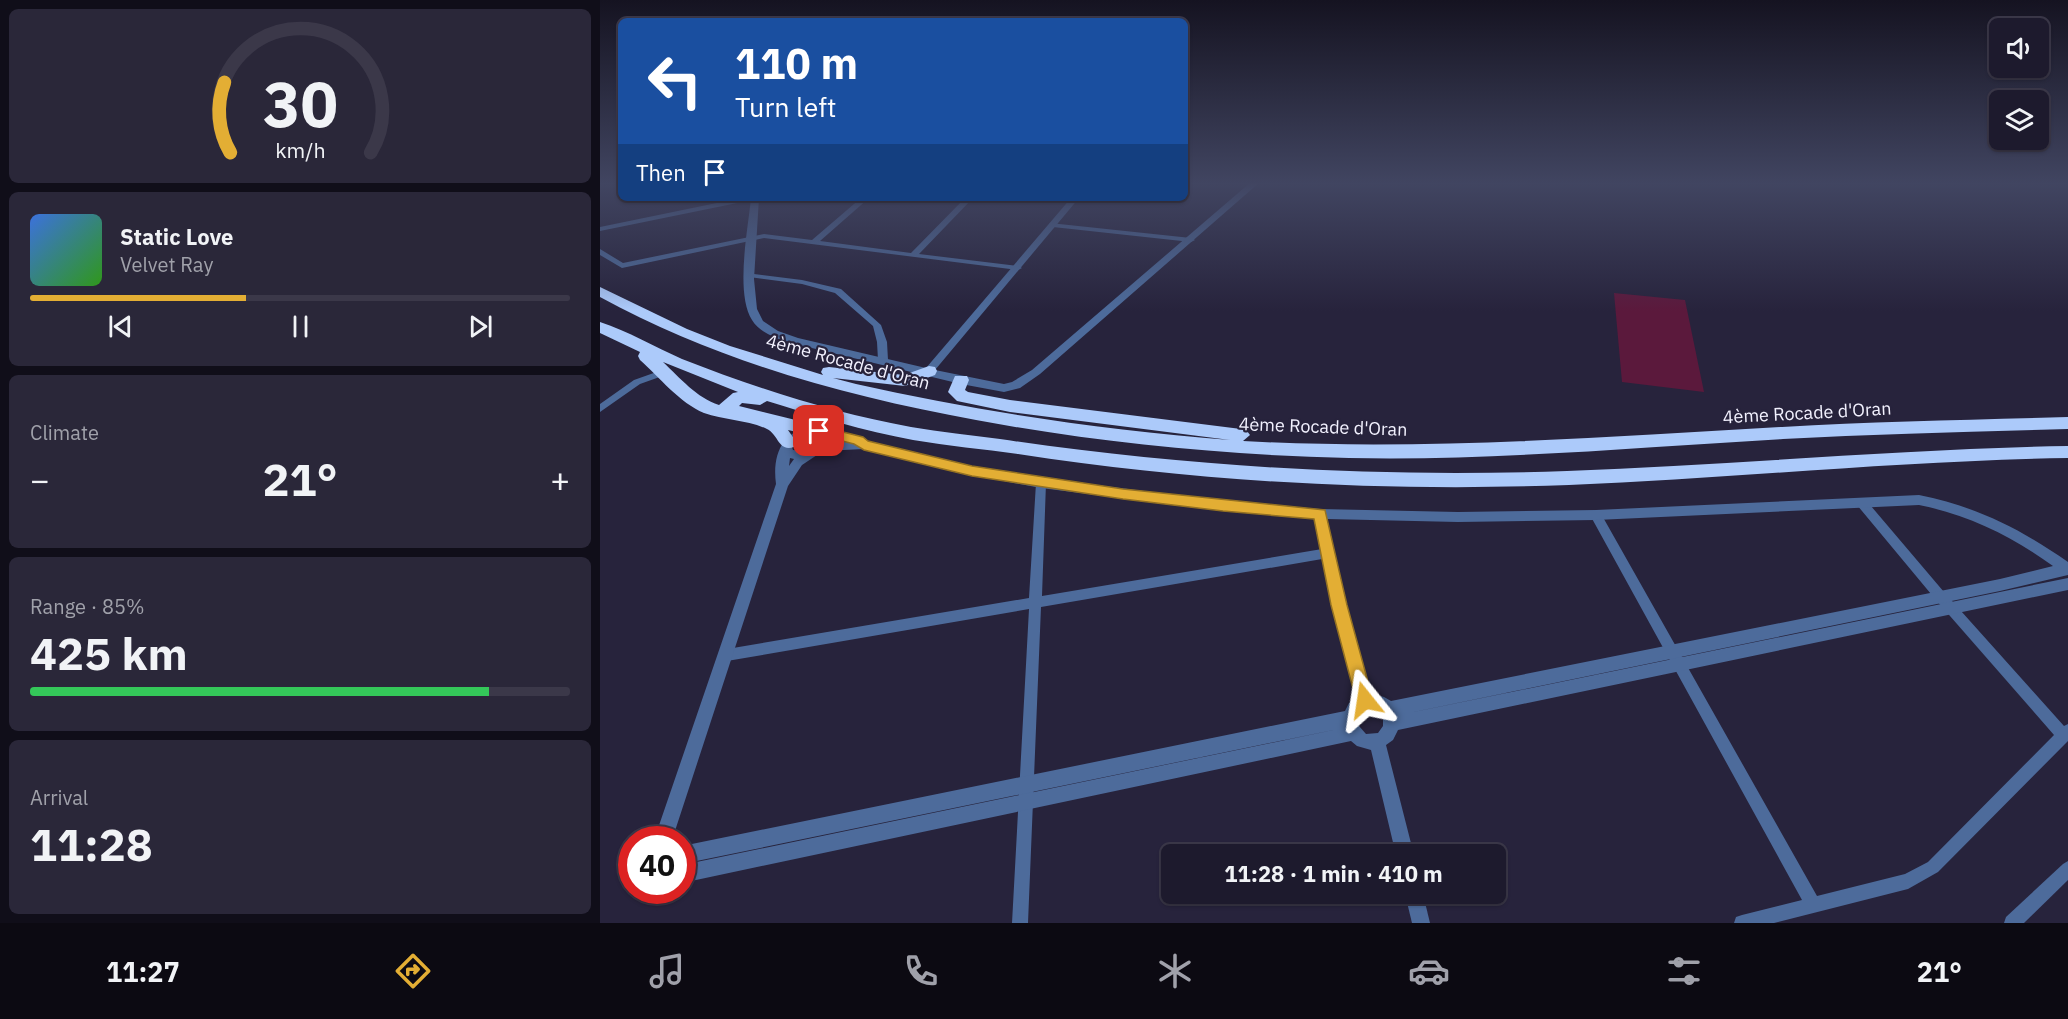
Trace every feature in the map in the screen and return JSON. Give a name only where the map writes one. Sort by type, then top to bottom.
[{"type":"highway","name":"4ème Rocade d'Oran","points":[[600,291],[687,334],[771,364],[862,392],[975,415],[1166,440],[1347,451],[1543,448],[1786,433],[2068,423]]},
{"type":"highway","points":[[600,327],[629,342],[711,376],[795,404],[915,433],[1051,455],[1213,472],[1353,480],[1567,478],[1934,457],[2068,452]]},
{"type":"highway","points":[[629,342],[698,403],[711,409],[772,425],[780,431],[787,447]]},
{"type":"highway","points":[[771,364],[892,381],[910,380],[929,371]]},
{"type":"highway","points":[[961,380],[956,392],[963,397],[1010,406],[1209,430],[1347,451]]},
{"type":"highway","points":[[795,404],[746,397],[735,399],[727,406],[735,411],[817,430]]},
{"type":"street","points":[[600,229],[619,225]]},
{"type":"street","points":[[753,225],[749,275],[751,308],[756,319],[764,327],[779,336],[796,341],[1004,388],[1026,380],[1208,225]]},
{"type":"street","points":[[813,243],[834,225]]},
{"type":"street","points":[[913,256],[943,225]]},
{"type":"street","points":[[929,371],[1053,225]]},
{"type":"street","points":[[1054,225],[1191,240]]},
{"type":"street","points":[[600,251],[622,266],[753,238],[778,237],[1018,268]]},
{"type":"street","points":[[749,275],[802,282],[838,291],[877,325],[882,342],[882,360]]},
{"type":"street","points":[[600,409],[637,382],[665,372]]},
{"type":"street","points":[[668,826],[727,655],[782,485],[798,462],[817,450],[826,439],[826,435],[817,430]]},
{"type":"street","points":[[782,485],[780,473],[787,447],[796,435],[817,430],[858,440],[864,445]]},
{"type":"street","points":[[787,447],[798,456],[817,450],[864,445],[972,471],[1041,483],[1223,506],[1320,514],[1458,517],[1596,515],[1919,500],[1970,511],[2021,536],[2067,569]]},
{"type":"street","points":[[1020,923],[1041,483]]},
{"type":"street","points":[[1742,923],[1908,881],[1933,867],[2066,734],[1940,596],[1862,502]]},
{"type":"street","points":[[1320,514],[1339,605],[1365,700]]},
{"type":"street","points":[[1596,515],[1813,904]]},
{"type":"street","points":[[727,655],[1328,553]]},
{"type":"street","points":[[1676,659],[1940,596],[2067,569]]},
{"type":"street","points":[[1390,716],[2068,584]]},
{"type":"street","points":[[1365,700],[1378,701],[1390,716],[1387,734],[1377,740],[1364,740],[1352,726],[1354,707],[1365,700]]},
{"type":"street","points":[[696,852],[1027,783],[1352,726]]},
{"type":"street","points":[[696,871],[1026,801],[1352,726]]},
{"type":"street","points":[[1377,740],[1402,844]]},
{"type":"street","points":[[2012,923],[2068,869]]},
{"type":"street","points":[[1416,904],[1421,923]]},
{"type":"shaded area","points":[[1614,293],[1685,300],[1704,392],[1622,382]]},
{"type":"route","points":[[819,431],[858,440],[864,445],[921,460],[1041,483],[1223,506],[1320,514],[1339,605],[1365,700]]}]
